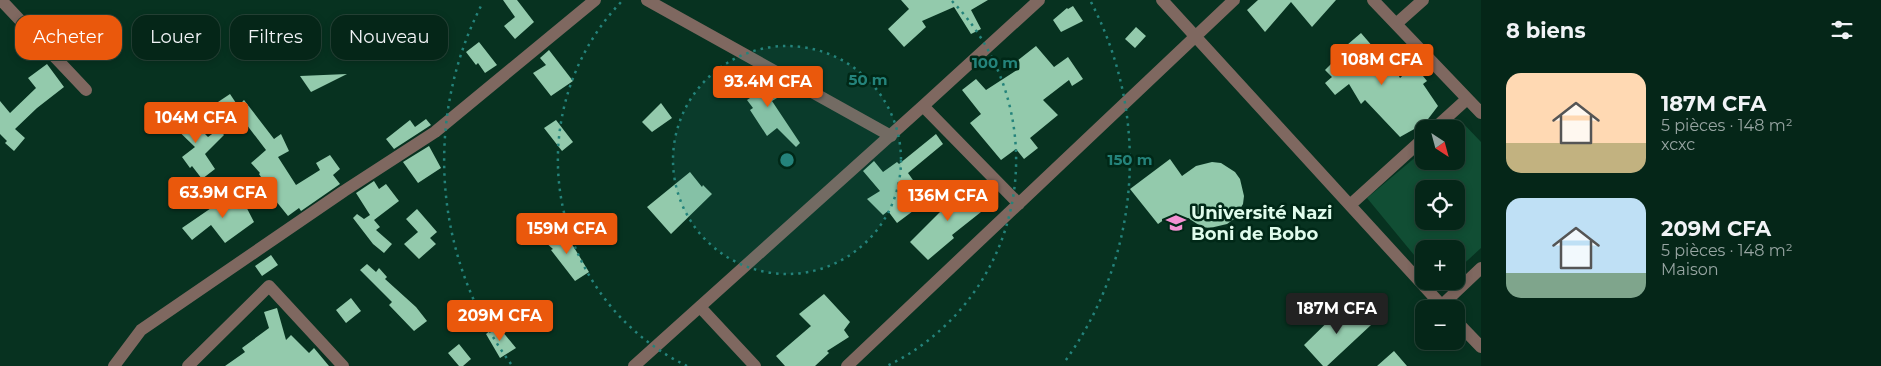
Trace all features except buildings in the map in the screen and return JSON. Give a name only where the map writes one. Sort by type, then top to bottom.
[{"type":"street","points":[[1,0],[86,90]]},
{"type":"street","points":[[114,366],[141,330],[344,191],[435,132],[595,0]]},
{"type":"street","points":[[647,0],[891,136]]},
{"type":"street","points":[[634,366],[891,136],[1039,0]]},
{"type":"street","points":[[1162,0],[1437,300]]},
{"type":"street","points":[[847,366],[1234,0]]},
{"type":"street","points":[[1374,0],[1481,113]]},
{"type":"street","points":[[1396,24],[1422,0]]},
{"type":"street","points":[[1444,120],[1467,98]]},
{"type":"street","points":[[923,106],[1019,204]]},
{"type":"street","points":[[1350,205],[1415,146]]},
{"type":"street","points":[[1450,300],[1481,268]]},
{"type":"street","points":[[188,366],[269,286],[343,366]]},
{"type":"street","points":[[700,307],[755,366]]},
{"type":"street","points":[[1465,330],[1481,347]]},
{"type":"green space","points":[[1465,125],[1481,142],[1481,248],[1465,263],[1465,240],[1415,240],[1415,256],[1367,198],[1415,158],[1415,170],[1465,170]]},
{"type":"place","name":"Université Nazi Boni de Bobo","points":[[1176,223]]}]
